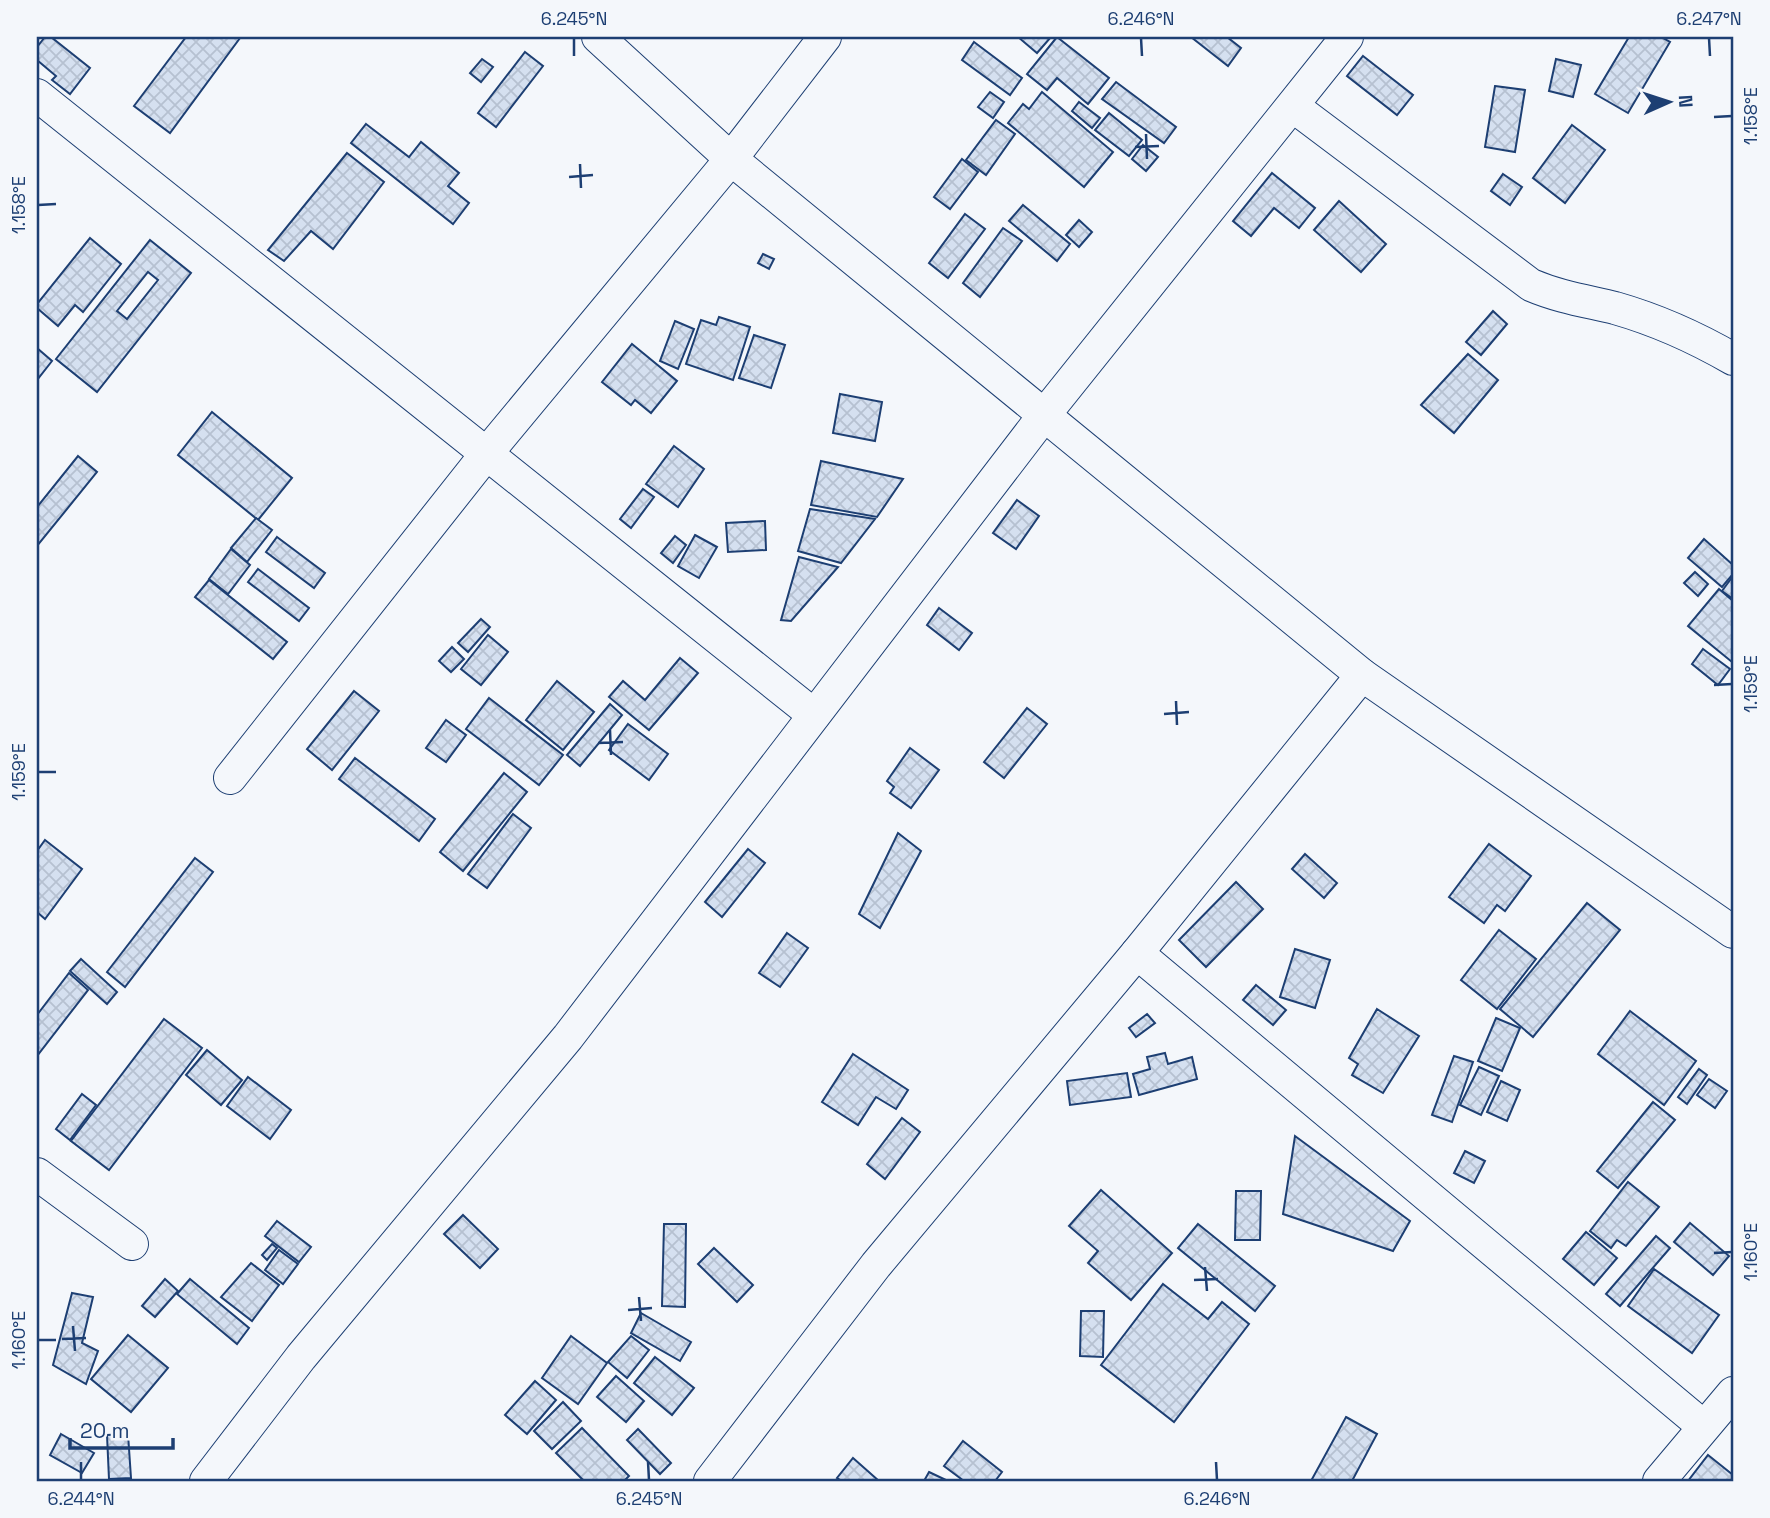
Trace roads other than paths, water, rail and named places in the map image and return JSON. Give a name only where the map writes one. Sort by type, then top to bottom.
[{"type":"street","points":[[598,37],[731,159],[1362,675],[1733,932]]},
{"type":"street","points":[[230,778],[487,453],[731,159],[825,37]]},
{"type":"street","points":[[206,1481],[301,1357],[568,1037],[1045,414],[1294,107],[1347,37]]},
{"type":"street","points":[[37,95],[814,715]]},
{"type":"street","points":[[1294,107],[1531,285],[1562,298],[1614,308],[1688,333],[1733,359]]},
{"type":"street","points":[[710,1481],[876,1265],[1137,953],[1362,675]]},
{"type":"street","points":[[1137,953],[1703,1426]]},
{"type":"street","points":[[37,1174],[132,1244]]},
{"type":"street","points":[[1659,1481],[1703,1426],[1732,1398]]}]
